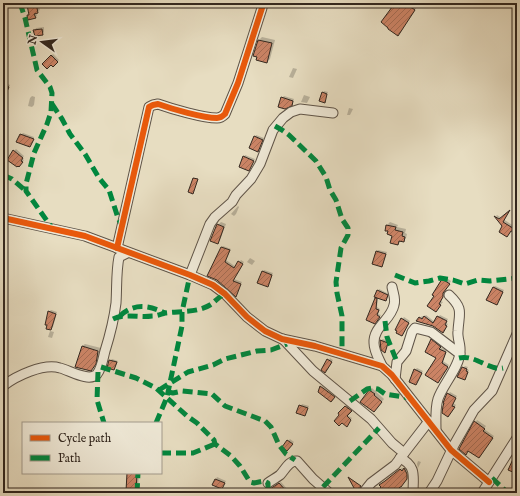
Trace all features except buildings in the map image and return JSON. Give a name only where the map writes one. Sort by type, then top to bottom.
[{"type":"street","points":[[117,248],[149,107],[158,104],[203,116],[218,118],[226,114],[238,83],[262,8]]},
{"type":"street","points":[[190,275],[210,224],[232,202],[236,195],[251,179],[260,164],[275,126],[291,112],[300,108],[332,113]]},
{"type":"street","points":[[3,218],[85,236],[127,253],[190,275],[219,289],[232,300],[247,317],[265,331],[282,339],[316,346],[382,366]]},
{"type":"street","points":[[3,386],[41,367],[48,366],[60,368],[87,377],[93,377],[96,375],[101,366],[116,304],[116,281],[119,257],[127,253]]},
{"type":"street","points":[[392,287],[395,300],[393,308],[385,321],[379,327],[374,338],[374,347],[382,366],[395,379],[451,450],[490,482]]},
{"type":"street","points":[[436,430],[436,406],[438,398],[448,382],[460,354],[457,336],[461,313],[455,300],[449,295]]},
{"type":"street","points":[[395,379],[398,362],[406,351],[412,332],[415,328],[431,332],[460,354]]},
{"type":"street","points":[[429,493],[437,481],[451,450],[474,410],[492,390],[517,334]]},
{"type":"street","points":[[282,339],[313,371],[370,419],[392,443],[412,467],[413,493]]},
{"type":"street","points":[[363,493],[368,486],[390,470],[429,421]]},
{"type":"street","points":[[482,493],[517,438]]},
{"type":"street","points":[[268,482],[279,476],[291,462],[295,460],[329,493]]},
{"type":"marked path","points":[[20,3],[37,70],[50,87],[52,93],[51,112],[34,153],[26,184],[26,191],[52,228]]},
{"type":"marked path","points":[[52,104],[99,178],[109,190],[122,226]]},
{"type":"marked path","points":[[275,126],[289,135],[316,161],[326,177],[342,219],[348,228],[348,235],[341,248],[336,282],[342,316],[342,354]]},
{"type":"marked path","points":[[3,175],[12,179],[26,191]]},
{"type":"marked path","points":[[156,422],[167,397],[182,326],[182,312],[190,275]]},
{"type":"marked path","points":[[395,275],[415,283],[440,278],[465,284],[478,280],[490,281],[517,278]]},
{"type":"marked path","points":[[113,319],[123,316],[154,316],[165,313],[205,308],[225,294]]},
{"type":"marked path","points":[[120,316],[136,307],[153,308],[165,313]]},
{"type":"marked path","points":[[385,321],[387,337],[397,362]]},
{"type":"marked path","points":[[159,390],[188,372],[213,365],[225,359],[257,351],[271,350],[287,344]]},
{"type":"marked path","points":[[459,358],[471,358],[492,367],[503,368]]},
{"type":"marked path","points":[[101,367],[136,378],[156,388],[197,423],[214,440],[215,444],[231,456],[240,466],[250,482],[254,483],[264,481],[268,483],[270,493]]},
{"type":"marked path","points":[[98,372],[97,400],[104,422]]},
{"type":"marked path","points":[[350,401],[367,389],[372,388],[378,389],[385,394],[410,398]]},
{"type":"marked path","points":[[168,392],[173,393],[182,391],[212,394],[225,406],[265,421],[271,427],[279,445],[286,454],[295,460]]},
{"type":"marked path","points":[[323,487],[379,428]]},
{"type":"marked path","points":[[162,453],[193,453],[215,444]]},
{"type":"marked path","points":[[137,493],[138,474]]},
{"type":"marked path","points":[[492,478],[508,493]]},
{"type":"cycle path","points":[[117,248],[149,107],[158,104],[204,117],[217,118],[225,114],[238,83],[262,8]]},
{"type":"cycle path","points":[[3,218],[85,236],[190,275],[213,285],[225,294],[247,317],[265,331],[282,339],[315,346],[382,366],[392,375],[451,450],[489,482]]}]
